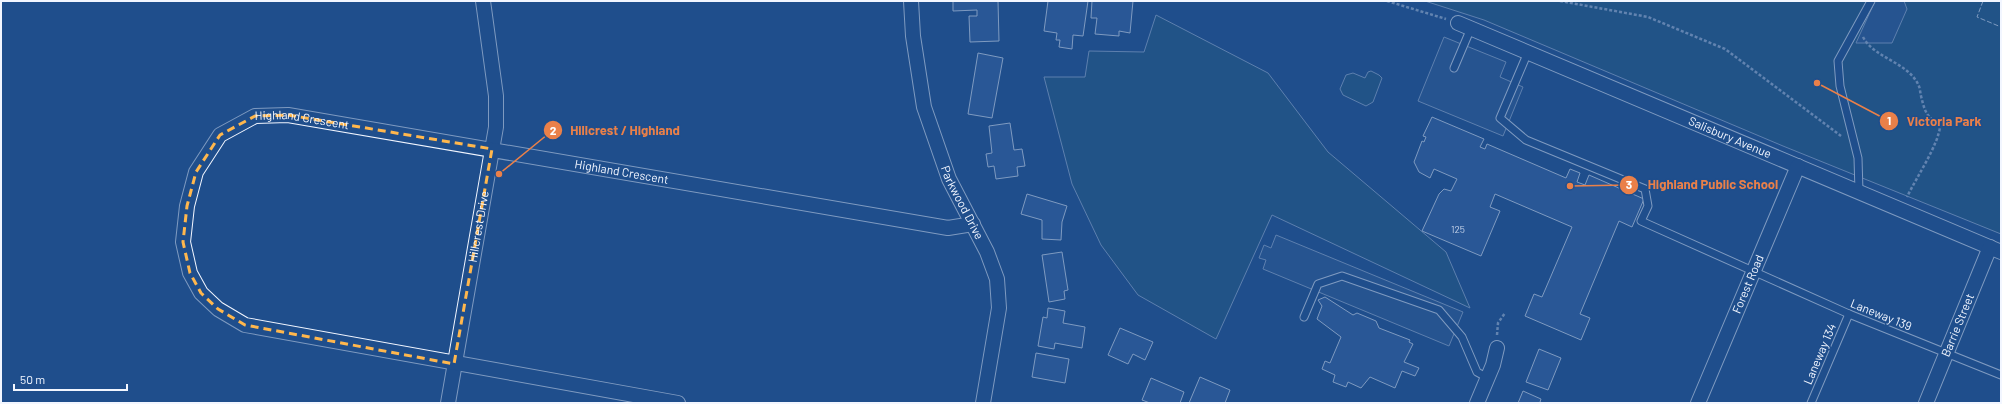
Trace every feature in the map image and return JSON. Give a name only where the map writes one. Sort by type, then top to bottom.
[{"type":"street","name":"Hillcrest Drive","points":[[448,403],[492,149],[496,108],[483,1]]},
{"type":"street","name":"Parkwood Drive","points":[[911,1],[913,36],[924,108],[950,179],[987,252],[997,279],[999,308],[983,403]]},
{"type":"street","name":"Salisbury Avenue","points":[[1458,23],[1995,250]]},
{"type":"street","name":"Highland Crescent","points":[[678,403],[454,364],[245,325],[218,309],[201,294],[190,273],[183,242],[187,206],[196,172],[220,135],[255,116],[288,115],[948,228],[973,224]]},
{"type":"street","name":"Forest Road","points":[[1698,403],[1798,166]]},
{"type":"street","name":"Barrie Street","points":[[1926,403],[1947,353],[1995,250]]},
{"type":"street","points":[[1477,403],[1493,365],[1497,348]]},
{"type":"lane","points":[[1860,192],[1858,158],[1840,86],[1838,61],[1870,1]]},
{"type":"lane","points":[[1454,68],[1471,28]]},
{"type":"lane","name":"Laneway 139","points":[[1528,52],[1500,118],[1526,140],[1644,190],[1648,206],[1641,221],[1849,314],[2001,376]]},
{"type":"lane","points":[[1304,317],[1318,284],[1342,276],[1439,310],[1462,338],[1477,372],[1488,378]]},
{"type":"lane","name":"Laneway 134","points":[[1811,403],[1849,314]]},
{"type":"path","points":[[1387,1],[1458,23]]},
{"type":"path","points":[[1560,1],[1648,17],[1725,50],[1855,147]]},
{"type":"path","points":[[1857,26],[1868,46],[1883,54],[1907,72],[1919,84],[1928,117],[1940,126],[1940,133],[1906,200]]},
{"type":"path","points":[[1497,348],[1498,323],[1505,312]]},
{"type":"highlighted area","points":[[288,115],[492,149],[454,364],[245,325],[218,309],[201,293],[190,273],[183,242],[187,206],[196,172],[220,135],[255,116]]},
{"type":"shaded area","points":[[1425,1],[2001,1],[2001,234],[1783,146],[1484,20]]},
{"type":"shaded area","points":[[1875,1],[1904,1],[1907,9],[1892,43],[1856,43]]},
{"type":"shaded area","points":[[1156,15],[1268,73],[1328,152],[1446,252],[1470,308],[1272,215],[1216,339],[1138,295],[1101,245],[1072,184],[1044,77],[1085,77],[1089,51],[1144,52]]},
{"type":"shaded area","points":[[1444,37],[1506,62],[1500,77],[1523,87],[1503,136],[1418,101]]},
{"type":"shaded area","points":[[1371,71],[1382,78],[1373,102],[1366,106],[1343,95],[1340,89],[1346,75],[1353,73],[1365,78],[1368,72]]},
{"type":"shaded area","points":[[1276,235],[1463,312],[1449,346],[1263,269],[1266,260],[1259,258],[1264,245],[1271,248]]},
{"type":"building","points":[[953,1],[998,1],[999,41],[970,42],[969,16],[977,16],[977,10],[953,11]]},
{"type":"building","points":[[1048,1],[1088,1],[1083,36],[1073,35],[1072,49],[1059,47],[1060,40],[1056,40],[1057,33],[1044,31]]},
{"type":"building","points":[[1092,1],[1133,1],[1130,33],[1119,31],[1119,36],[1095,34],[1097,18],[1091,18]]},
{"type":"building","points":[[978,53],[1003,58],[992,118],[968,114]]},
{"type":"building","points":[[1432,117],[1484,139],[1480,147],[1485,149],[1487,144],[1566,178],[1570,169],[1580,173],[1577,182],[1585,185],[1589,175],[1644,199],[1632,227],[1619,221],[1580,314],[1590,318],[1581,340],[1525,316],[1534,294],[1542,297],[1572,227],[1495,194],[1490,207],[1500,211],[1481,256],[1422,231],[1439,194],[1444,189],[1451,191],[1457,179],[1434,169],[1430,178],[1419,172],[1414,162],[1422,141],[1424,142],[1426,137],[1423,136]]},
{"type":"building","points":[[1010,123],[1014,150],[1022,149],[1025,166],[1017,167],[1018,176],[996,179],[994,166],[988,167],[986,154],[992,153],[989,126]]},
{"type":"building","points":[[1027,194],[1067,206],[1062,222],[1061,240],[1042,239],[1042,220],[1021,214]]},
{"type":"building","points":[[1062,252],[1068,290],[1064,291],[1065,299],[1049,302],[1042,255]]},
{"type":"building","points":[[1325,297],[1353,315],[1357,313],[1376,321],[1379,328],[1410,340],[1409,342],[1413,344],[1404,362],[1419,368],[1415,376],[1402,371],[1395,388],[1370,377],[1361,388],[1348,382],[1346,387],[1333,382],[1335,375],[1322,369],[1325,361],[1330,363],[1341,337],[1317,319],[1322,306],[1318,300]]},
{"type":"building","points":[[1048,308],[1065,311],[1063,323],[1085,327],[1082,348],[1055,343],[1054,349],[1038,346],[1043,317],[1047,318]]},
{"type":"building","points":[[1120,328],[1153,342],[1145,360],[1133,354],[1128,364],[1108,355]]},
{"type":"building","points":[[1539,349],[1561,358],[1548,390],[1526,382]]},
{"type":"building","points":[[1036,353],[1069,359],[1065,383],[1032,377]]},
{"type":"building","points":[[1200,377],[1230,390],[1225,403],[1189,403]]},
{"type":"building","points":[[1151,378],[1184,392],[1180,403],[1150,403],[1142,400]]},
{"type":"building","points":[[1523,391],[1541,399],[1540,402],[1542,403],[1518,403]]},
{"type":"fence","points":[[1983,1],[1977,17],[2001,27]]},
{"type":"place","name":"Victoria Park","points":[[1817,83]]},
{"type":"place","name":"Hillcrest / Highland","points":[[499,174]]},
{"type":"place","name":"Highland Public School","points":[[1570,186]]}]
